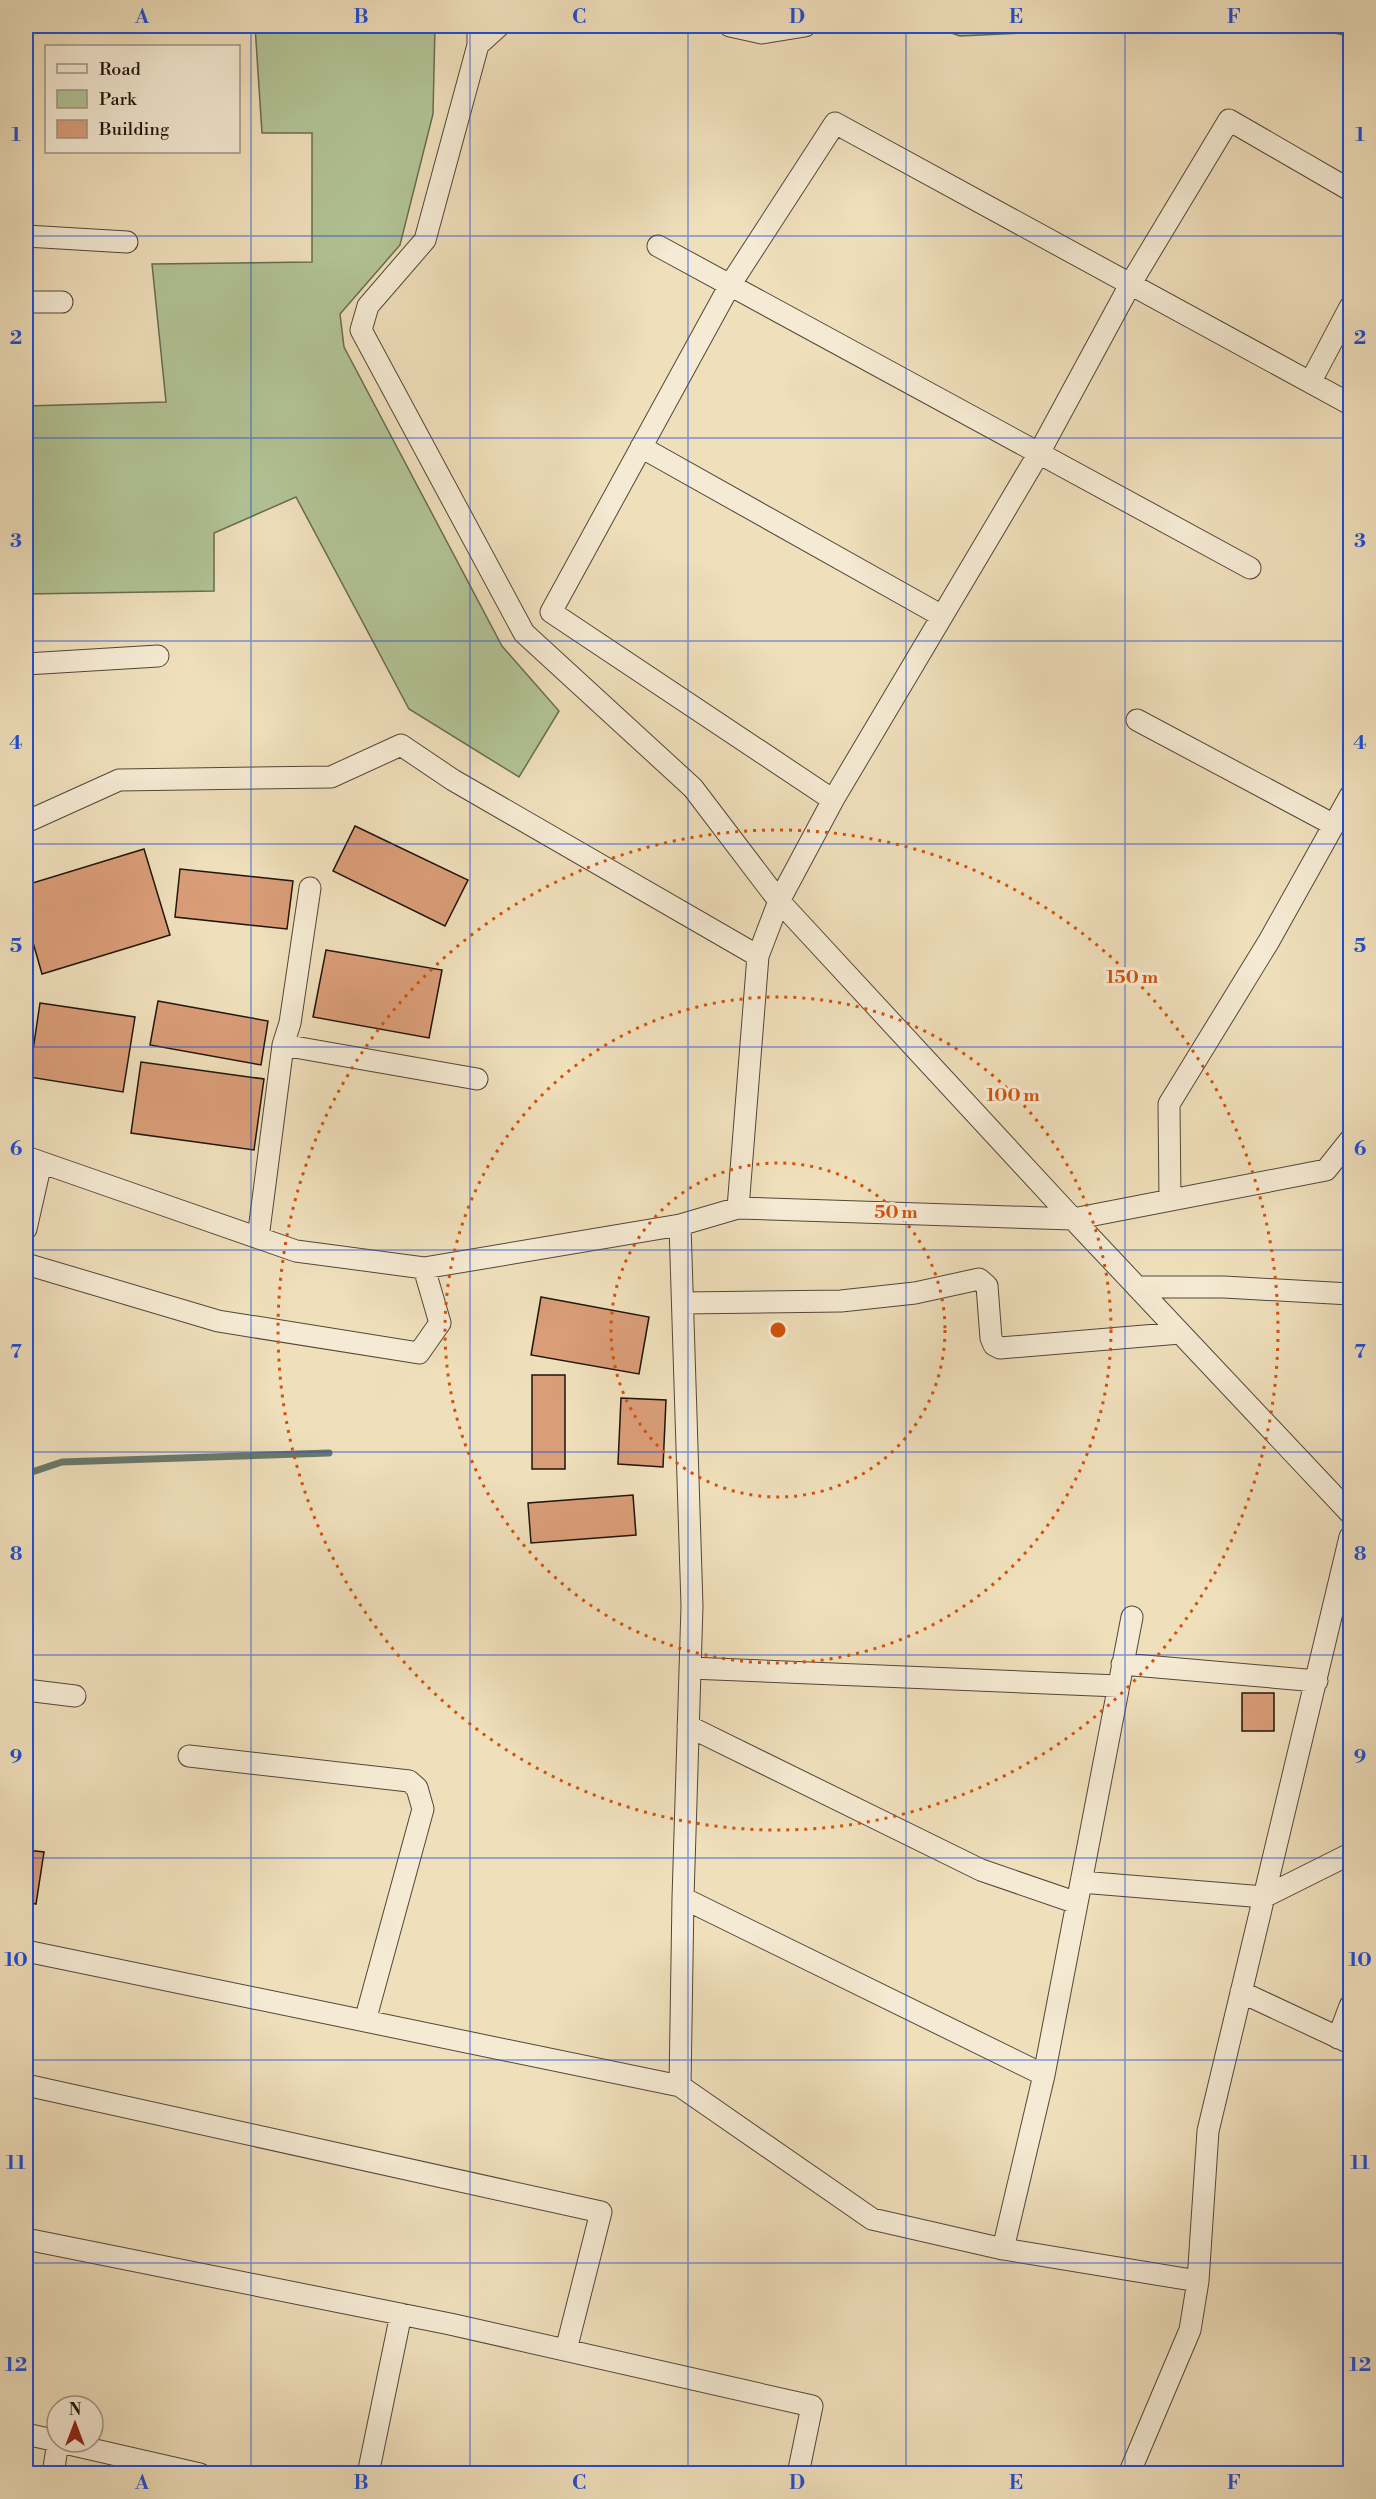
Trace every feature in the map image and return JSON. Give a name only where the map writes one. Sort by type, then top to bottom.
[{"type":"street","points":[[499,26],[478,35],[425,240],[368,306],[361,330],[524,633],[693,788],[779,901],[1073,1219],[1350,1513]]},
{"type":"street","points":[[730,26],[762,33],[805,26]]},
{"type":"street","points":[[738,1208],[758,956],[779,901],[833,800],[1039,453],[1131,283],[1229,120],[1350,190]]},
{"type":"street","points":[[833,800],[551,612],[730,285],[835,123],[1350,404]]},
{"type":"street","points":[[26,236],[128,242]]},
{"type":"street","points":[[658,246],[1250,568]]},
{"type":"street","points":[[26,302],[62,302]]},
{"type":"street","points":[[1311,381],[1350,307]]},
{"type":"street","points":[[642,447],[942,616]]},
{"type":"street","points":[[26,664],[158,656]]},
{"type":"street","points":[[1137,720],[1334,825]]},
{"type":"street","points":[[26,822],[119,780],[331,777],[401,745],[453,780],[758,956]]},
{"type":"street","points":[[1170,1200],[1169,1104],[1269,941],[1350,796]]},
{"type":"street","points":[[258,1238],[283,1045],[290,1023],[310,888]]},
{"type":"street","points":[[283,1045],[477,1079]]},
{"type":"street","points":[[26,1229],[33,1160],[296,1251],[424,1268],[680,1225],[738,1208],[1073,1219],[1326,1170],[1350,1140]]},
{"type":"street","points":[[680,1225],[692,1606],[680,2086]]},
{"type":"street","points":[[26,1264],[218,1321],[419,1353],[440,1323],[424,1268]]},
{"type":"street","points":[[683,1303],[841,1301],[915,1293],[979,1279],[987,1286],[991,1338],[994,1345],[1000,1348],[1180,1333]]},
{"type":"street","points":[[1137,1287],[1224,1287],[1350,1294]]},
{"type":"street","points":[[1129,2474],[1190,2330],[1198,2281],[1208,2131],[1350,1537]]},
{"type":"street","points":[[1003,2249],[1044,2075],[1132,1617]]},
{"type":"street","points":[[1122,1664],[1317,1681]]},
{"type":"street","points":[[690,1668],[1118,1686]]},
{"type":"street","points":[[26,1690],[75,1696]]},
{"type":"street","points":[[688,1726],[981,1870],[1077,1903]]},
{"type":"street","points":[[189,1755],[409,1780],[417,1788],[423,1809],[365,2021]]},
{"type":"street","points":[[1081,1882],[1264,1897],[1350,1854]]},
{"type":"street","points":[[683,1898],[1044,2075]]},
{"type":"street","points":[[26,1951],[680,2086],[872,2219],[1003,2249],[1198,2281]]},
{"type":"street","points":[[1241,1992],[1344,2040],[1350,2006]]},
{"type":"street","points":[[26,2085],[601,2212],[566,2350]]},
{"type":"street","points":[[26,2240],[401,2314],[812,2406],[798,2474]]},
{"type":"street","points":[[368,2474],[401,2314]]},
{"type":"street","points":[[26,2434],[45,2439]]},
{"type":"street","points":[[105,2453],[200,2474]]},
{"type":"street","points":[[53,2474],[56,2454]]},
{"type":"green space","points":[[255,26],[435,26],[433,114],[400,245],[340,314],[344,347],[502,646],[559,711],[519,777],[409,709],[296,497],[214,533],[214,591],[26,594],[26,406],[166,402],[152,264],[312,262],[312,133],[262,133]]},
{"type":"green space","points":[[931,26],[1169,26],[960,36]]},
{"type":"green space","points":[[1297,26],[1350,26],[1350,36]]},
{"type":"building","points":[[355,826],[468,880],[445,926],[333,871]]},
{"type":"building","points":[[144,849],[170,935],[42,974],[26,918],[26,885]]},
{"type":"building","points":[[180,869],[293,881],[287,929],[175,917]]},
{"type":"building","points":[[326,950],[442,970],[429,1038],[313,1017]]},
{"type":"building","points":[[158,1001],[268,1021],[261,1065],[150,1045]]},
{"type":"building","points":[[40,1003],[135,1017],[123,1092],[29,1077]]},
{"type":"building","points":[[141,1062],[264,1079],[254,1150],[131,1133]]},
{"type":"building","points":[[541,1297],[649,1317],[639,1374],[531,1355]]},
{"type":"building","points":[[532,1375],[565,1375],[565,1469],[532,1469]]},
{"type":"building","points":[[621,1398],[666,1400],[663,1467],[618,1464]]},
{"type":"building","points":[[633,1495],[636,1535],[531,1543],[528,1503]]},
{"type":"building","points":[[1242,1693],[1274,1693],[1274,1731],[1242,1731]]},
{"type":"building","points":[[26,1850],[44,1852],[36,1904],[26,1902]]},
{"type":"waterway","points":[[26,1474],[62,1462],[329,1453]]}]
